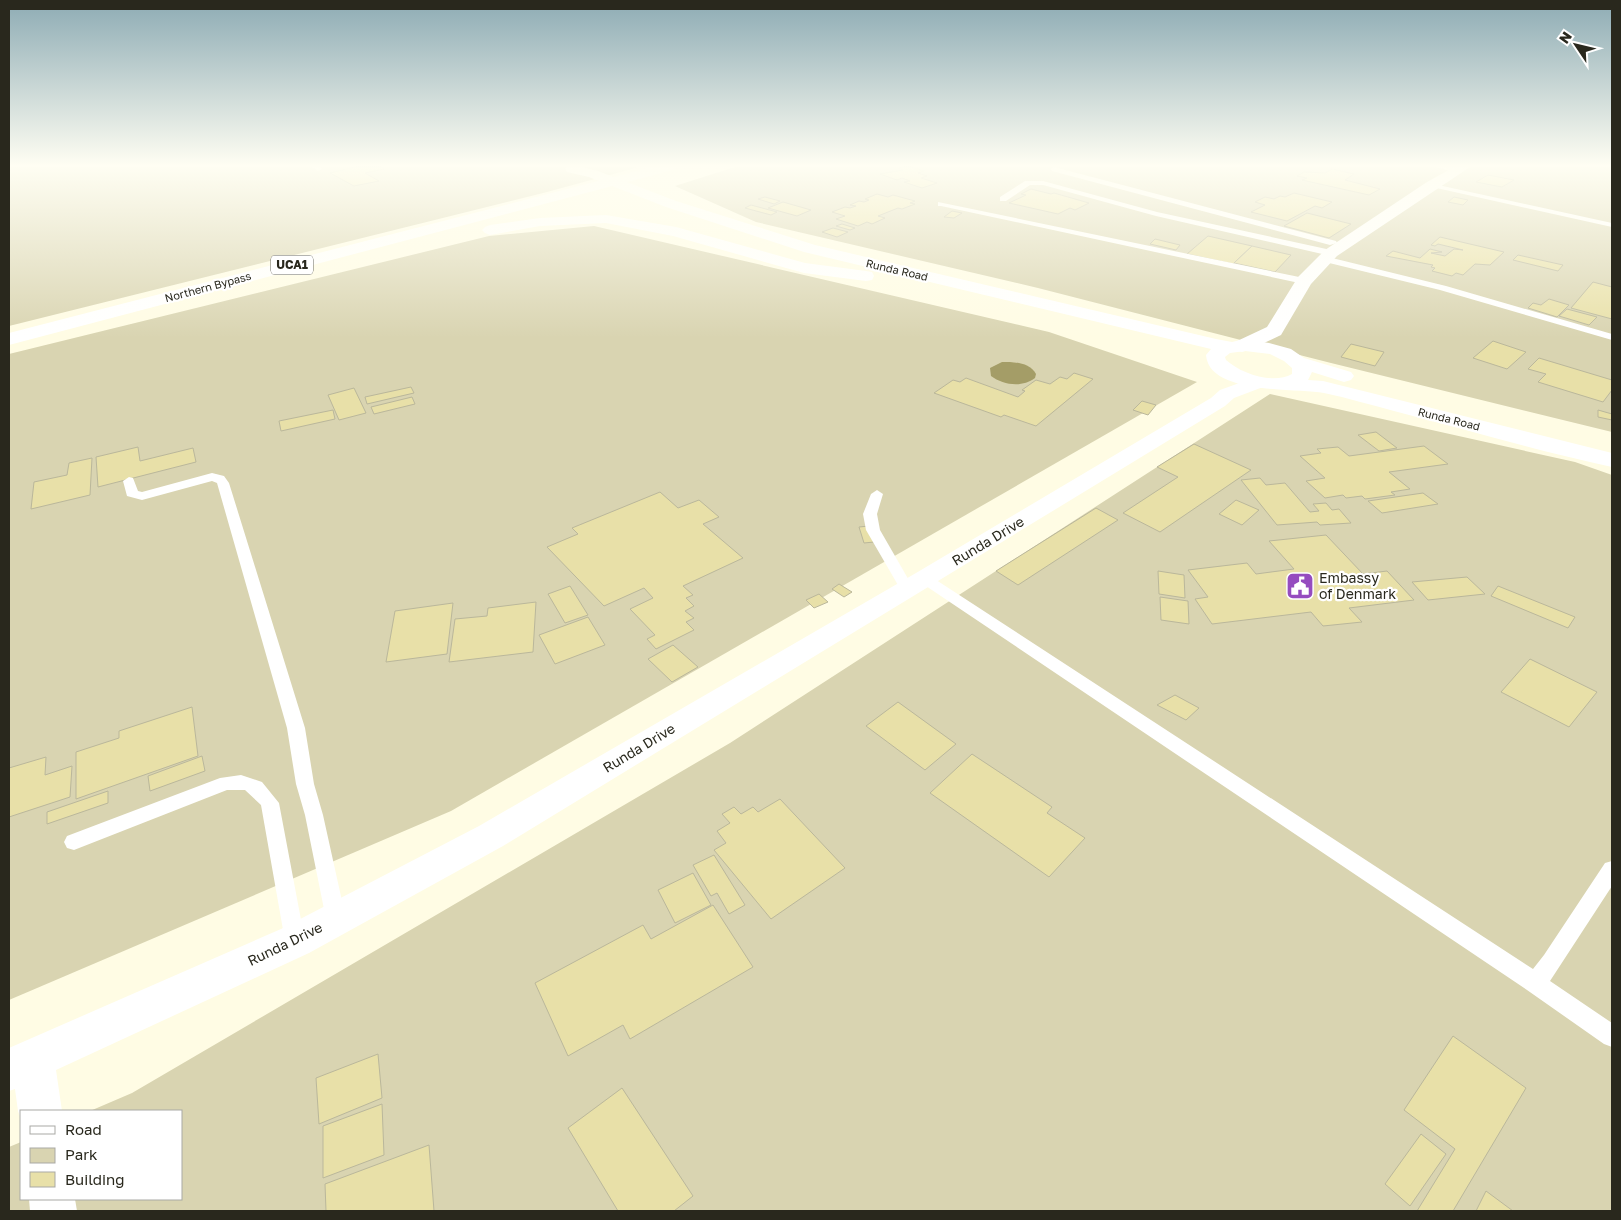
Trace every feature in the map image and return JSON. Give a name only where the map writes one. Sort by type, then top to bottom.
[{"type":"street","name":"Northern Bypass","points":[[9,339],[451,224]]},
{"type":"street","points":[[282,268],[354,259],[529,224]]},
{"type":"street","points":[[633,224],[676,232],[804,268],[866,276]]},
{"type":"street","name":"Runda Road","points":[[698,224],[791,256],[1030,317]]},
{"type":"street","name":"Runda Road","points":[[733,224],[810,249],[1216,345],[1236,346]]},
{"type":"street","points":[[1218,373],[1215,361],[1218,351],[1274,331],[1304,281],[1332,253],[1375,224]]},
{"type":"street","points":[[1274,331],[1291,358],[1302,367],[1303,373],[1300,378],[1284,384]]},
{"type":"street","points":[[1236,346],[1257,346],[1291,358]]},
{"type":"street","name":"Runda Road","points":[[1291,358],[1328,372],[1612,444]]},
{"type":"street","name":"Runda Drive","points":[[21,1065],[295,941],[491,836],[1210,407],[1218,373],[1256,383],[1284,384]]},
{"type":"street","name":"Runda Road","points":[[1284,384],[1322,387],[1612,460]]},
{"type":"street","points":[[21,1065],[40,1110]]},
{"type":"lane","points":[[1035,224],[1304,281]]},
{"type":"lane","points":[[1201,224],[1332,253]]},
{"type":"lane","points":[[1236,224],[1443,288],[1612,337]]},
{"type":"lane","points":[[129,481],[132,493],[142,496],[212,477],[220,479],[223,483],[296,728],[305,784],[314,815],[336,919]]},
{"type":"lane","points":[[877,494],[870,514],[873,530],[916,584],[1535,983],[1612,1036]]},
{"type":"lane","points":[[74,842],[226,783],[238,781],[251,783],[261,791],[270,803],[295,941]]},
{"type":"lane","points":[[1535,983],[1552,962],[1612,869]]},
{"type":"green space","points":[[9,224],[419,224],[9,326]]},
{"type":"green space","points":[[764,224],[1612,224],[1612,432],[1331,363],[1038,288]]},
{"type":"green space","points":[[594,226],[1049,332],[1197,382],[451,811],[9,1000],[9,354],[489,236]]},
{"type":"green space","points":[[1270,394],[1575,462],[1612,475],[1612,1211],[9,1211],[9,1147],[20,1142],[20,1200],[182,1200],[182,1110],[92,1110],[132,1093],[730,743]]},
{"type":"shaded area","points":[[1002,362],[1025,365],[1033,370],[1036,374],[1035,378],[1019,384],[1001,382],[991,376],[990,368]]},
{"type":"building","points":[[842,224],[855,228],[850,230],[836,226]]},
{"type":"building","points":[[1288,224],[1351,224],[1329,238],[1284,226]]},
{"type":"building","points":[[833,228],[848,232],[837,237],[822,232]]},
{"type":"building","points":[[1208,236],[1252,246],[1233,264],[1187,254]]},
{"type":"building","points":[[1440,237],[1504,252],[1490,265],[1475,264],[1463,275],[1456,273],[1452,276],[1432,271],[1435,268],[1431,267],[1433,265],[1386,256],[1393,251],[1420,258],[1430,249],[1442,252],[1431,253],[1445,256],[1454,249],[1463,250],[1438,244],[1435,246],[1431,245]]},
{"type":"building","points":[[1155,239],[1180,245],[1176,250],[1150,244]]},
{"type":"building","points":[[1252,246],[1291,255],[1275,272],[1234,263]]},
{"type":"building","points":[[1518,255],[1563,265],[1558,271],[1513,260]]},
{"type":"building","points":[[1593,282],[1612,287],[1612,319],[1571,308]]},
{"type":"building","points":[[1549,299],[1569,305],[1557,317],[1528,308],[1533,303],[1541,305]]},
{"type":"building","points":[[1567,309],[1597,317],[1589,325],[1559,316]]},
{"type":"building","points":[[1493,341],[1526,352],[1507,369],[1473,358]]},
{"type":"building","points":[[1351,344],[1384,352],[1375,366],[1341,357]]},
{"type":"building","points":[[1539,358],[1612,380],[1612,390],[1603,402],[1538,382],[1546,374],[1528,369]]},
{"type":"building","points":[[1074,373],[1093,379],[1036,426],[1004,415],[1001,417],[934,393],[953,380],[960,382],[966,378],[1018,397],[1025,391],[1022,390],[1036,380],[1050,384],[1060,377],[1067,379]]},
{"type":"building","points":[[411,387],[414,393],[367,404],[365,397]]},
{"type":"building","points":[[354,388],[366,413],[339,420],[328,395]]},
{"type":"building","points":[[412,397],[415,404],[374,414],[371,407]]},
{"type":"building","points":[[1142,401],[1156,405],[1148,415],[1133,410]]},
{"type":"building","points":[[333,410],[335,419],[281,431],[279,421]]},
{"type":"building","points":[[1598,410],[1612,414],[1612,420],[1598,417]]},
{"type":"building","points":[[1376,432],[1397,448],[1379,451],[1358,435]]},
{"type":"building","points":[[1194,444],[1251,470],[1160,532],[1123,513],[1178,477],[1157,467]]},
{"type":"building","points":[[1424,446],[1448,464],[1389,472],[1410,489],[1391,492],[1395,495],[1365,499],[1362,496],[1346,498],[1343,495],[1325,498],[1306,481],[1325,478],[1300,456],[1321,453],[1317,449],[1338,447],[1349,456]]},
{"type":"building","points":[[138,447],[140,461],[193,448],[196,462],[98,487],[96,457]]},
{"type":"building","points":[[92,458],[90,495],[31,509],[34,482],[67,475],[69,463]]},
{"type":"building","points":[[1260,478],[1266,485],[1285,483],[1310,512],[1319,511],[1313,504],[1326,503],[1332,510],[1339,509],[1351,523],[1320,525],[1317,522],[1277,525],[1241,480]]},
{"type":"building","points":[[660,492],[678,508],[699,500],[719,517],[703,524],[743,558],[683,586],[693,595],[686,598],[694,606],[685,611],[694,618],[686,622],[694,630],[656,649],[647,639],[655,635],[630,609],[653,598],[644,588],[604,606],[547,547],[578,534],[572,528]]},
{"type":"building","points":[[1423,493],[1438,504],[1382,513],[1368,501]]},
{"type":"building","points":[[1236,500],[1259,510],[1242,525],[1219,514]]},
{"type":"building","points":[[1096,508],[1118,520],[1018,585],[996,571]]},
{"type":"building","points":[[869,526],[874,542],[864,543],[859,527]]},
{"type":"building","name":"Embassy of Denmark","points":[[1326,535],[1363,574],[1387,571],[1414,600],[1349,608],[1362,622],[1323,626],[1311,612],[1212,624],[1195,599],[1208,597],[1188,570],[1247,563],[1256,574],[1294,569],[1269,541]]},
{"type":"building","points":[[1158,571],[1184,575],[1185,598],[1159,594]]},
{"type":"building","points":[[1467,577],[1485,594],[1428,600],[1412,582]]},
{"type":"building","points":[[839,584],[852,592],[844,597],[832,589]]},
{"type":"building","points":[[570,586],[588,615],[565,623],[548,594]]},
{"type":"building","points":[[1498,586],[1575,617],[1568,628],[1491,596]]},
{"type":"building","points":[[819,594],[828,602],[814,608],[806,600]]},
{"type":"building","points":[[1160,597],[1188,601],[1189,624],[1161,620]]},
{"type":"building","points":[[536,602],[533,652],[449,662],[455,619],[487,616],[488,608]]},
{"type":"building","points":[[453,603],[447,654],[386,662],[395,611]]},
{"type":"building","points":[[588,617],[605,645],[555,664],[539,635]]},
{"type":"building","points":[[673,645],[698,667],[672,682],[648,659]]},
{"type":"building","points":[[1530,659],[1597,692],[1569,727],[1501,692]]},
{"type":"building","points":[[1175,695],[1199,708],[1186,720],[1157,705]]},
{"type":"building","points":[[898,702],[956,744],[925,770],[866,726]]},
{"type":"building","points":[[192,707],[198,756],[76,799],[76,752],[119,738],[119,731]]},
{"type":"building","points":[[972,754],[1052,807],[1047,813],[1085,838],[1049,877],[930,793]]},
{"type":"building","points":[[202,756],[205,771],[150,791],[148,776]]},
{"type":"building","points":[[46,757],[45,775],[72,766],[70,797],[9,817],[9,768]]},
{"type":"building","points":[[108,791],[108,803],[47,824],[47,812]]},
{"type":"building","points":[[780,799],[845,868],[771,919],[714,850],[726,843],[717,831],[730,823],[722,814],[734,807],[741,814],[753,807],[758,812]]},
{"type":"building","points":[[714,855],[745,905],[729,914],[717,893],[711,896],[693,865]]},
{"type":"building","points":[[693,873],[711,905],[675,923],[658,890]]},
{"type":"building","points":[[713,905],[753,967],[630,1039],[623,1025],[568,1056],[535,983],[643,925],[651,939]]},
{"type":"building","points":[[1453,1036],[1526,1088],[1453,1211],[1417,1211],[1455,1149],[1404,1110]]},
{"type":"building","points":[[378,1054],[382,1098],[319,1124],[316,1078]]},
{"type":"building","points":[[622,1088],[693,1196],[674,1211],[618,1211],[568,1128]]},
{"type":"building","points":[[382,1104],[384,1155],[323,1178],[323,1126]]},
{"type":"building","points":[[1421,1134],[1446,1154],[1410,1206],[1385,1184]]},
{"type":"building","points":[[429,1145],[434,1211],[326,1211],[325,1184]]},
{"type":"building","points":[[1486,1191],[1513,1211],[1476,1211]]},
{"type":"place","name":"Embassy of Denmark","points":[[1300,586]]}]
